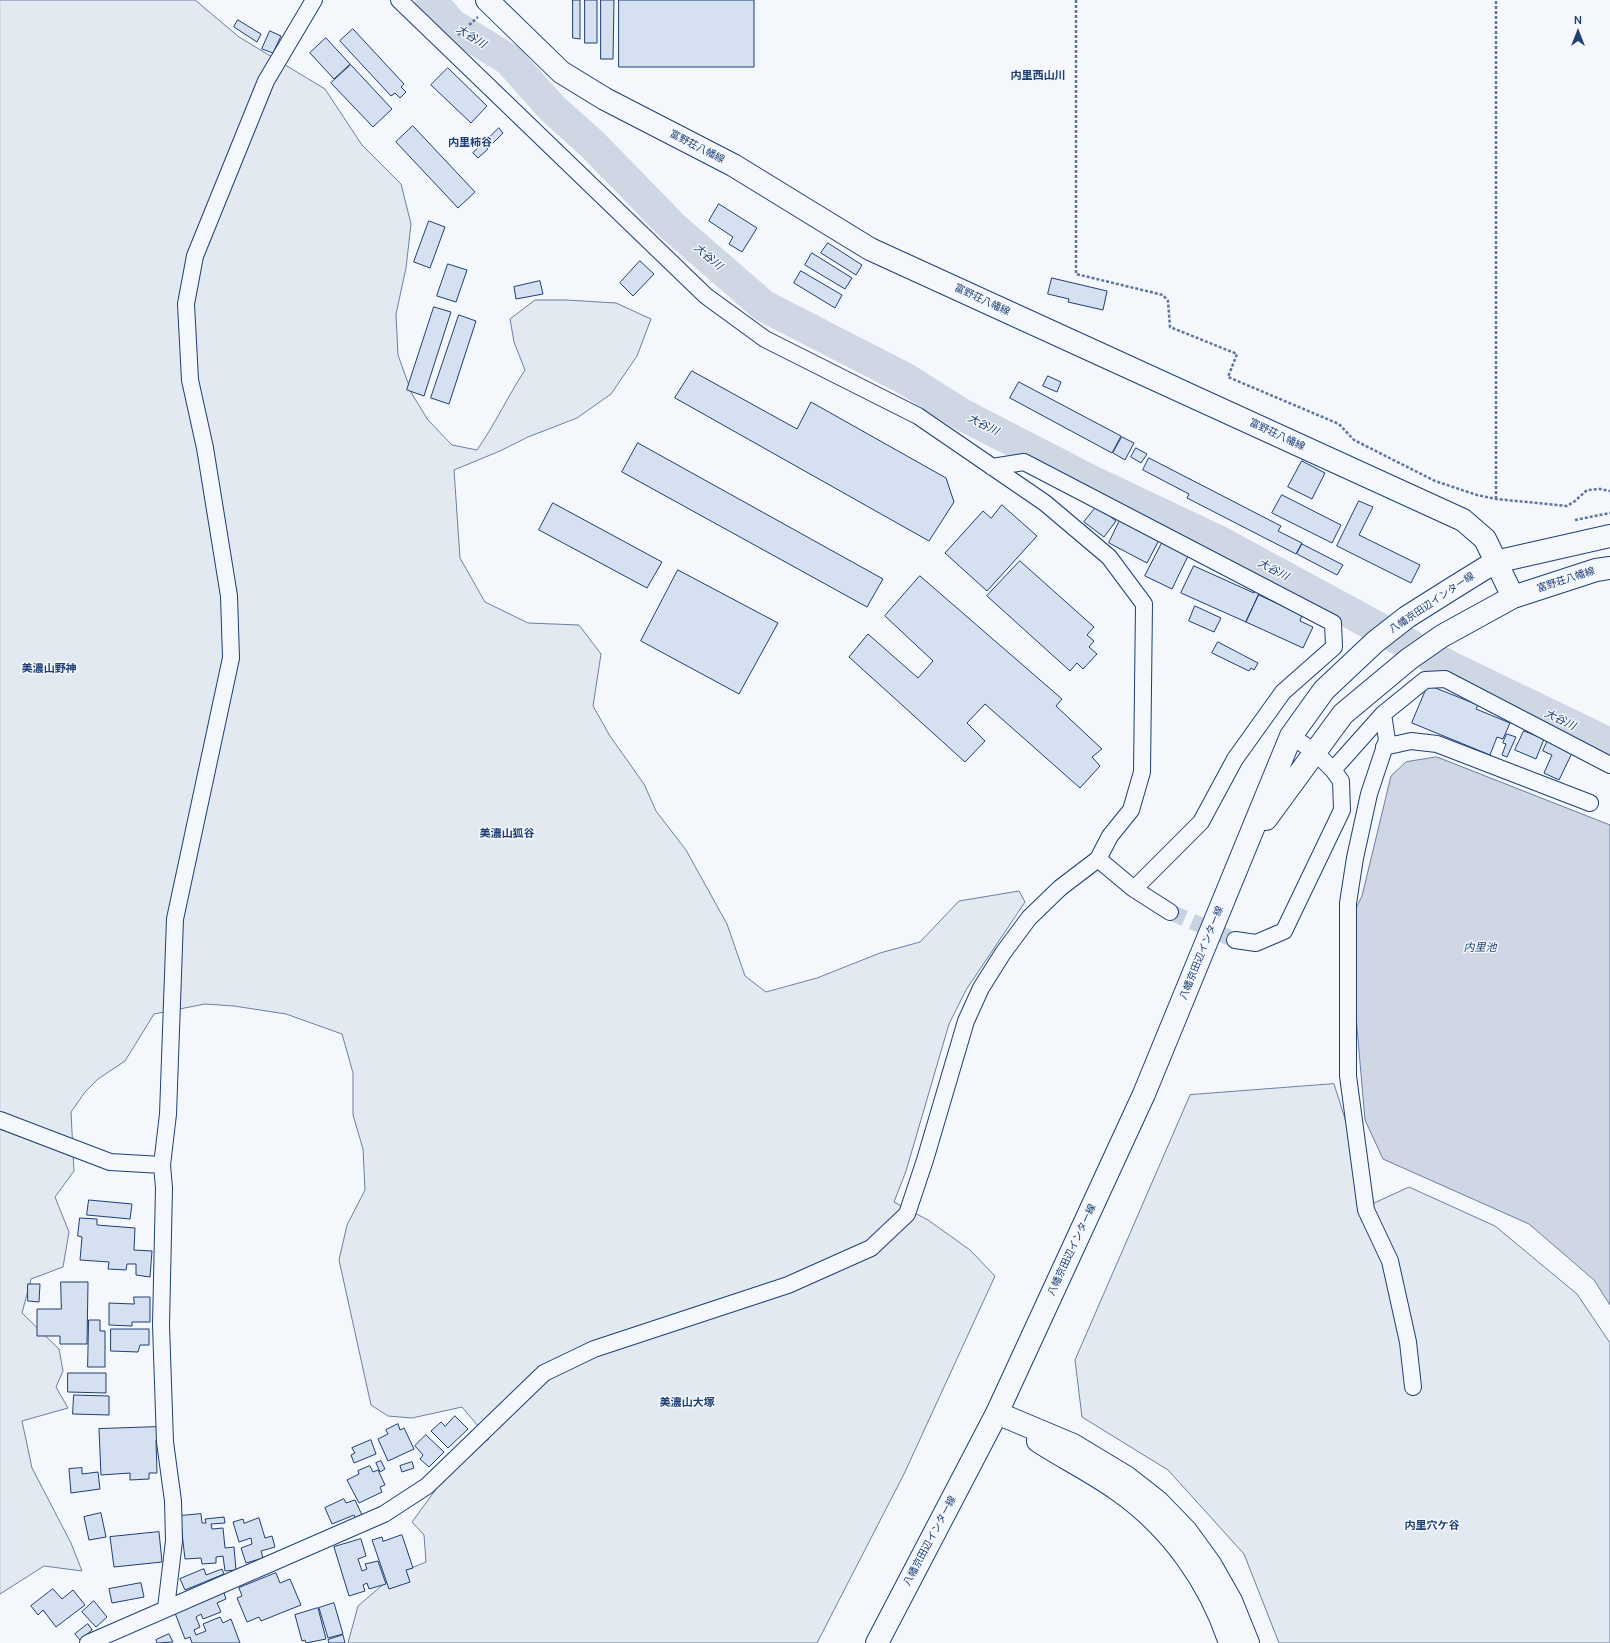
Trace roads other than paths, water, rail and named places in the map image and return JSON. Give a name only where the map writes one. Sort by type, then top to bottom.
[{"type":"main road","name":"富野荘八幡線","points":[[489,2],[561,72],[605,99],[733,165],[870,248],[1463,520],[1485,539],[1495,562],[1514,597],[1596,570],[1610,568]]},
{"type":"main road","points":[[1495,562],[1610,536]]},
{"type":"main road","name":"八幡京田辺インター線","points":[[877,1643],[997,1413],[1144,1094],[1291,736],[1324,690],[1375,642],[1407,617],[1495,562]]},
{"type":"main road","name":"八幡京田辺インター線","points":[[1245,847],[1343,714],[1409,659],[1442,636],[1514,597]]},
{"type":"main road","points":[[997,1413],[1066,1459],[1118,1490],[1147,1514],[1173,1541],[1197,1572],[1216,1608],[1230,1643]]},
{"type":"main road","points":[[997,1413],[1073,1445],[1126,1477],[1158,1502],[1186,1531],[1210,1564],[1231,1601],[1248,1643]]},
{"type":"street","points":[[166,1608],[174,1541],[172,1501],[165,1442],[160,1325],[161,1240],[164,1188],[162,1165],[168,1114],[175,919],[231,658],[230,596],[205,448],[190,380],[186,304],[195,256],[266,81],[314,0]]},
{"type":"street","points":[[88,1643],[384,1514],[427,1486],[544,1373],[594,1349],[788,1285],[871,1248],[907,1214],[925,1160],[966,1021],[981,988],[1003,953],[1029,918],[1060,888],[1098,859],[1110,836],[1131,810],[1142,772],[1144,604],[1109,557],[1045,503],[918,416],[765,339],[706,296],[399,0]]},
{"type":"street","points":[[992,467],[1024,462],[1333,623],[1334,647],[1282,692],[1235,759],[1201,822],[1134,889]]},
{"type":"street","points":[[1334,770],[1384,714],[1424,680],[1446,679],[1610,765]]},
{"type":"street","points":[[1384,714],[1387,740],[1368,801],[1355,858],[1348,903],[1348,1076],[1366,1210],[1390,1261],[1408,1342],[1413,1387]]},
{"type":"street","points":[[1235,940],[1256,944],[1284,931],[1342,810],[1341,781],[1334,770],[1315,752],[1291,736]]},
{"type":"street","points":[[1384,747],[1411,741],[1437,744],[1590,803]]},
{"type":"street","points":[[1098,859],[1134,889],[1170,912]]},
{"type":"street","points":[[0,1120],[110,1162],[162,1165]]},
{"type":"water","name":"内里池","points":[[1437,757],[1610,825],[1610,1305],[1594,1280],[1529,1224],[1383,1159],[1365,1120],[1348,924],[1362,896],[1391,776],[1406,762]]},
{"type":"waterway","name":"大谷川","points":[[431,0],[451,24],[509,60],[553,109],[592,144],[673,227],[764,306],[906,379],[961,414],[1091,481],[1220,542],[1454,669],[1610,744]]},
{"type":"tunnel","points":[[1170,912],[1235,940]]},
{"type":"district","name":"内里西山川","points":[[1038,76]]},
{"type":"district","name":"内里柿谷","points":[[470,143]]},
{"type":"district","name":"美濃山野神","points":[[49,669]]},
{"type":"district","name":"美濃山狐谷","points":[[507,834]]},
{"type":"district","name":"美濃山大塚","points":[[687,1403]]},
{"type":"district","name":"内里穴ケ谷","points":[[1432,1526]]}]
